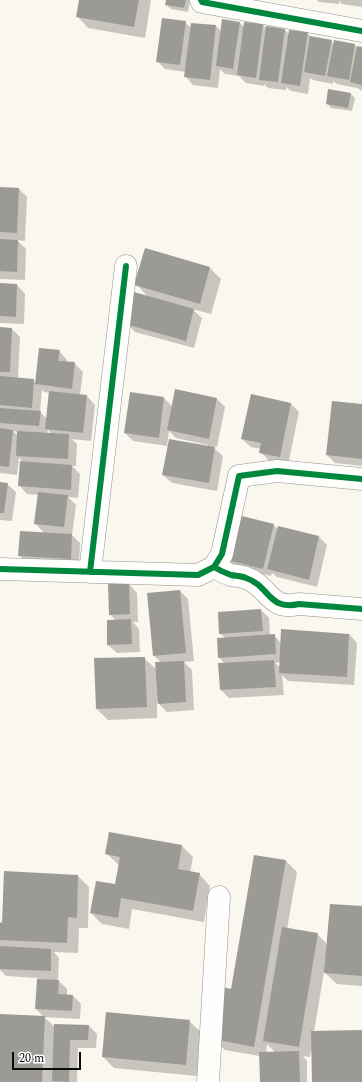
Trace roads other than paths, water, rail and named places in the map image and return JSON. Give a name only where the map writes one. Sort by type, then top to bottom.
[{"type":"street","points":[[200,0],[202,2],[362,31]]},
{"type":"street","points":[[90,572],[126,266]]},
{"type":"street","points":[[0,569],[198,575],[214,567],[222,554],[239,476],[278,472],[362,479]]},
{"type":"street","points":[[214,567],[229,574],[247,578],[260,586],[277,603],[283,606],[299,604],[362,609]]},
{"type":"street","points":[[208,1082],[219,897]]}]
